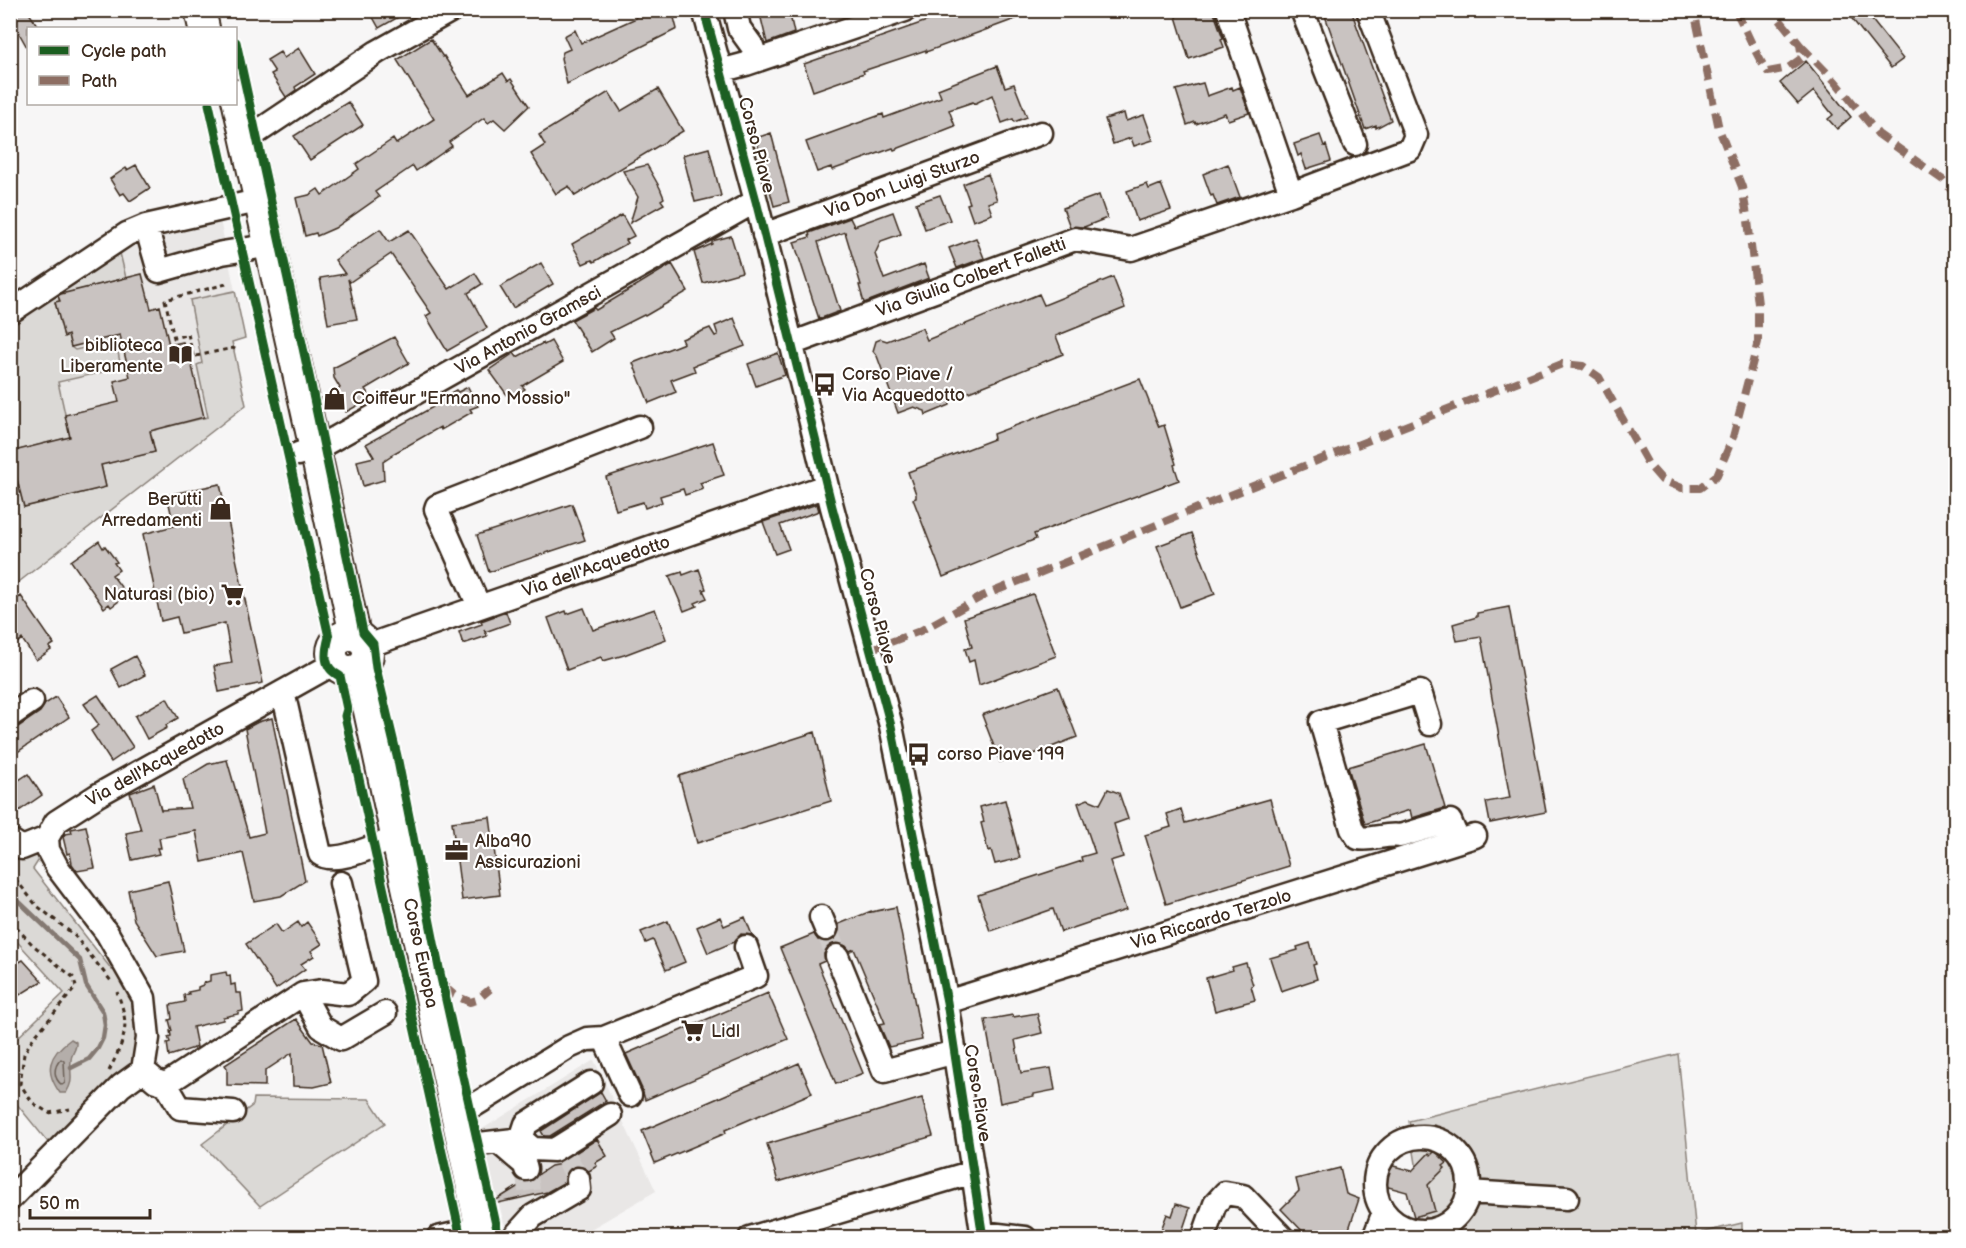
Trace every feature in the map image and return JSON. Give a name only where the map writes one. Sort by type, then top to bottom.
[{"type":"main road","points":[[200,10],[204,27]]},
{"type":"main road","points":[[218,10],[221,27]]},
{"type":"main road","name":"Corso Europa","points":[[237,100],[307,452],[351,655],[457,1116],[474,1235]]},
{"type":"main road","name":"Corso Europa","points":[[222,105],[254,248],[307,452]]},
{"type":"main road","name":"Corso Europa","points":[[351,655],[383,843],[474,1235]]},
{"type":"street","points":[[246,141],[377,52],[452,10]]},
{"type":"street","name":"Corso Piave","points":[[704,10],[756,201],[826,486],[891,726],[947,1002],[983,1235]]},
{"type":"street","points":[[735,10],[739,28],[752,46],[757,60]]},
{"type":"street","points":[[720,71],[905,10]]},
{"type":"street","points":[[1228,10],[1291,194]]},
{"type":"street","points":[[1302,10],[1355,144]]},
{"type":"street","name":"Via Giulia Colbert Falletti","points":[[791,344],[1075,239],[1131,249],[1291,194],[1410,149],[1416,135],[1368,10]]},
{"type":"street","name":"Via Don Luigi Sturzo","points":[[764,236],[1041,133]]},
{"type":"street","name":"Via Antonio Gramsci","points":[[307,452],[756,201]]},
{"type":"street","points":[[10,312],[127,234],[146,226],[244,204]]},
{"type":"street","points":[[146,226],[159,271],[222,253],[254,248]]},
{"type":"street","points":[[479,606],[436,509],[437,506],[640,427]]},
{"type":"street","name":"Via dell'Acquedotto","points":[[46,838],[56,822],[98,795],[373,644],[826,486]]},
{"type":"street","name":"Via Riccardo Terzolo","points":[[947,1002],[1465,839],[1455,832],[1450,821],[1400,836],[1367,840],[1358,838],[1352,829],[1321,722],[1420,692],[1430,724]]},
{"type":"street","points":[[284,693],[320,854],[324,857],[336,858],[383,843]]},
{"type":"street","points":[[10,716],[32,701]]},
{"type":"street","points":[[10,840],[22,848],[46,838],[48,850],[57,867],[107,933],[144,998],[148,1038],[143,1070],[121,1086],[10,1199]]},
{"type":"street","points":[[166,1084],[303,994],[322,991],[348,994],[364,981],[341,883]]},
{"type":"street","points":[[457,1116],[569,1047],[586,1039],[604,1038],[756,976],[746,947]]},
{"type":"street","points":[[837,956],[884,1071],[955,1052]]},
{"type":"street","points":[[303,994],[321,1027],[341,1039],[385,1013]]},
{"type":"street","points":[[604,1038],[630,1095]]},
{"type":"street","points":[[143,1070],[156,1081],[166,1084],[180,1108],[233,1112]]},
{"type":"street","points":[[521,1139],[526,1124],[591,1083]]},
{"type":"street","points":[[462,1146],[521,1139],[533,1149],[559,1152],[610,1115]]},
{"type":"street","points":[[1427,1137],[1442,1141],[1464,1162],[1468,1177],[1468,1192],[1463,1207],[1453,1219],[1440,1227],[1425,1231],[1410,1229],[1395,1223],[1384,1212],[1377,1198],[1375,1183],[1378,1168],[1385,1154],[1397,1144],[1411,1138],[1427,1137]]},
{"type":"street","points":[[498,1142],[526,1169]]},
{"type":"street","points":[[750,1238],[973,1172]]},
{"type":"street","points":[[513,1238],[532,1207],[579,1189],[578,1179]]},
{"type":"street","points":[[1468,1192],[1567,1198]]},
{"type":"street","points":[[1203,1238],[1215,1204],[1225,1193],[1243,1196],[1282,1238]]},
{"type":"street","points":[[1374,1238],[1384,1212]]},
{"type":"street","points":[[438,1238],[474,1235]]},
{"type":"street","points":[[983,1235],[1025,1238]]},
{"type":"path","points":[[193,356],[188,334],[174,338],[165,300],[230,284]]},
{"type":"path","points":[[187,358],[233,348],[239,351]]},
{"type":"path","points":[[10,872],[36,905],[74,935],[114,984],[124,1011],[124,1041],[109,1071]]},
{"type":"path","points":[[10,921],[33,945],[74,978],[76,987],[31,1041],[24,1054],[20,1083],[33,1103],[50,1113],[69,1110],[77,1102]]},
{"type":"shaded area","points":[[220,220],[245,338],[232,342],[246,405],[11,588],[11,324],[125,241]]},
{"type":"shaded area","points":[[120,253],[126,278],[59,295],[59,301],[55,302],[64,336],[68,335],[71,347],[75,350],[116,341],[121,368],[58,382],[70,437],[11,452],[10,324],[102,257]]},
{"type":"shaded area","points":[[235,291],[245,338],[232,342],[246,405],[11,588],[10,453],[24,507],[106,487],[101,465],[155,452],[150,431],[208,417],[197,365],[202,363],[190,300]]},
{"type":"shaded area","points":[[11,849],[34,850],[40,858],[33,869],[112,970],[124,970],[138,993],[141,1029],[133,1066],[51,1146],[11,1097],[10,1045],[64,993],[11,935]]},
{"type":"shaded area","points":[[1678,1054],[1696,1234],[1742,1223],[1742,1237],[1428,1237],[1409,1121]]},
{"type":"shaded area","points":[[594,1060],[656,1191],[577,1237],[508,1237],[479,1131]]},
{"type":"shaded area","points":[[254,1098],[369,1099],[385,1123],[260,1206],[202,1144],[253,1105]]},
{"type":"water","points":[[71,1039],[76,1042],[76,1045],[71,1058],[71,1080],[66,1093],[60,1093],[52,1078],[51,1064],[57,1051]]},
{"type":"building","points":[[10,10],[27,10],[38,27],[27,27],[27,47],[10,17]]},
{"type":"building","points":[[369,10],[411,10],[379,28]]},
{"type":"building","points":[[633,10],[672,10],[677,29],[567,84],[561,58],[563,52],[570,49],[564,36],[575,30],[581,43],[636,18]]},
{"type":"building","points":[[759,10],[789,10],[794,33],[767,43]]},
{"type":"building","points":[[958,10],[1034,10],[1034,12],[926,52],[926,50],[863,71],[864,73],[813,91],[804,64]]},
{"type":"building","points":[[1174,10],[1213,10],[1224,47],[1189,59]]},
{"type":"building","points":[[1323,10],[1351,10],[1391,120],[1376,128],[1376,125],[1365,129]]},
{"type":"building","points":[[1845,10],[1864,10],[1903,59],[1891,68]]},
{"type":"building","points":[[431,39],[469,95],[503,73],[508,81],[511,79],[529,106],[505,129],[494,119],[488,123],[484,118],[449,142],[452,146],[416,171],[413,166],[375,192],[379,197],[335,228],[317,236],[316,233],[305,236],[296,198],[309,195],[318,189],[322,195],[359,169],[356,164],[393,139],[396,144],[434,119],[397,60]]},
{"type":"building","points":[[299,48],[315,74],[295,87],[296,90],[286,97],[271,74],[275,72],[267,60],[280,52],[284,58]]},
{"type":"building","points":[[1806,61],[1851,117],[1837,129],[1828,119],[1833,115],[1814,91],[1798,104],[1780,83]]},
{"type":"building","points":[[997,66],[1005,87],[1014,84],[1027,117],[1014,122],[1013,119],[1002,123],[992,95],[974,104],[973,102],[949,110],[955,126],[894,150],[893,148],[832,170],[831,167],[817,172],[806,142],[883,114],[884,118],[941,97],[938,89]]},
{"type":"building","points":[[1203,83],[1207,96],[1232,87],[1233,90],[1240,87],[1249,113],[1228,120],[1225,113],[1187,125],[1176,90]]},
{"type":"building","points":[[658,89],[683,131],[575,196],[569,186],[556,194],[531,154],[545,145],[539,135],[609,92],[621,111]]},
{"type":"building","points":[[348,102],[363,125],[310,160],[294,136]]},
{"type":"building","points":[[1124,113],[1126,121],[1144,115],[1153,140],[1134,146],[1131,138],[1113,144],[1105,119]]},
{"type":"building","points":[[771,133],[789,202],[774,206],[756,138]]},
{"type":"building","points":[[1320,135],[1331,161],[1306,169],[1301,154],[1298,156],[1294,144]]},
{"type":"building","points":[[709,148],[721,196],[695,202],[683,155]]},
{"type":"building","points":[[1228,164],[1240,197],[1217,205],[1203,174]]},
{"type":"building","points":[[136,165],[150,188],[130,201],[124,193],[120,195],[110,179],[126,168],[127,170]]},
{"type":"building","points":[[647,165],[660,188],[664,198],[661,200],[664,204],[630,223],[638,197],[623,171]]},
{"type":"building","points":[[988,174],[997,200],[988,203],[992,214],[973,221],[967,204],[970,203],[963,184]]},
{"type":"building","points":[[1147,184],[1149,189],[1161,184],[1171,210],[1137,221],[1127,191]]},
{"type":"building","points":[[940,195],[950,220],[925,229],[916,203]]},
{"type":"building","points":[[1099,195],[1107,218],[1084,227],[1070,227],[1063,208]]},
{"type":"building","points":[[893,212],[901,234],[881,241],[875,254],[884,279],[924,264],[929,278],[864,303],[845,232],[818,242],[840,311],[819,319],[794,242],[810,237],[809,233],[850,218],[854,226]]},
{"type":"building","points":[[622,215],[634,236],[626,240],[628,243],[594,262],[592,260],[583,264],[572,244]]},
{"type":"building","points":[[380,229],[389,242],[409,230],[449,289],[475,273],[482,284],[468,293],[487,328],[447,351],[426,316],[431,313],[391,254],[350,282],[348,279],[357,319],[328,324],[320,278],[345,274],[335,260]]},
{"type":"building","points":[[731,236],[742,272],[703,283],[694,252],[712,244],[712,241]]},
{"type":"building","points":[[976,238],[984,258],[957,268],[949,248]]},
{"type":"building","points":[[541,263],[553,284],[513,308],[500,287]]},
{"type":"building","points":[[672,264],[688,291],[645,316],[610,332],[614,338],[592,352],[572,320],[594,308],[596,310]]},
{"type":"building","points":[[142,274],[151,309],[160,306],[169,345],[183,342],[188,363],[191,362],[204,417],[150,431],[155,452],[101,465],[106,487],[24,507],[10,452],[70,437],[65,415],[119,402],[114,381],[130,377],[120,335],[71,347],[68,335],[64,337],[55,302],[60,301],[58,296]]},
{"type":"building","points":[[1113,277],[1125,308],[1056,336],[1063,354],[949,400],[950,405],[926,415],[925,411],[914,407],[898,413],[877,356],[873,351],[876,341],[881,339],[887,341],[922,328],[927,340],[1039,294],[1044,305]]},
{"type":"building","points":[[734,318],[745,346],[693,366],[695,371],[671,380],[676,392],[649,403],[633,363],[684,343],[682,339],[710,328],[715,336],[718,335],[715,326]]},
{"type":"building","points":[[394,337],[409,363],[365,389],[371,398],[346,412],[341,402],[338,390],[340,388],[334,378],[333,368]]},
{"type":"building","points":[[551,341],[563,362],[522,386],[525,389],[510,399],[489,370],[514,353],[517,357]]},
{"type":"building","points":[[778,353],[785,375],[756,386],[748,364]]},
{"type":"building","points":[[1140,379],[1159,427],[1164,425],[1179,480],[1034,534],[1036,539],[943,577],[913,499],[916,498],[916,494],[908,472],[994,439],[993,434]]},
{"type":"building","points":[[468,387],[478,406],[470,409],[472,412],[391,455],[383,462],[384,480],[363,486],[357,461],[374,457],[366,444],[433,407],[431,404],[456,390],[458,392]]},
{"type":"building","points":[[713,442],[724,475],[700,483],[703,489],[685,495],[683,489],[660,496],[662,502],[645,508],[643,502],[616,510],[606,477]]},
{"type":"building","points":[[220,484],[263,683],[219,692],[214,666],[232,663],[225,623],[181,633],[177,617],[161,621],[143,534],[174,526],[167,495]]},
{"type":"building","points":[[572,504],[585,540],[489,572],[477,535]]},
{"type":"building","points":[[817,504],[819,511],[780,525],[789,549],[775,554],[763,522]]},
{"type":"building","points":[[1192,533],[1215,594],[1180,607],[1157,546]]},
{"type":"building","points":[[99,541],[117,562],[114,563],[119,570],[112,575],[127,595],[111,607],[109,604],[104,608],[71,561]]},
{"type":"building","points":[[699,569],[707,598],[695,603],[697,606],[684,611],[669,576],[682,572],[683,575]]},
{"type":"building","points":[[1033,594],[1056,656],[979,685],[974,660],[969,662],[965,649],[972,647],[964,618]]},
{"type":"building","points":[[21,596],[54,644],[49,647],[51,650],[36,660],[22,639],[16,644],[10,636],[10,604]]},
{"type":"building","points":[[1509,607],[1546,812],[1490,823],[1486,802],[1510,798],[1481,637],[1457,641],[1453,624],[1477,617],[1477,613]]},
{"type":"building","points":[[584,608],[593,630],[655,609],[666,639],[624,655],[603,661],[601,657],[567,670],[548,618],[566,611],[567,614]]},
{"type":"building","points":[[506,612],[510,623],[485,632],[487,636],[463,644],[459,632]]},
{"type":"building","points":[[135,656],[145,675],[121,688],[111,669]]},
{"type":"building","points":[[1058,687],[1077,737],[1021,759],[1019,755],[1000,762],[982,715]]},
{"type":"building","points":[[98,695],[133,747],[111,762],[91,731],[99,725],[84,704]]},
{"type":"building","points":[[56,697],[69,717],[10,757],[10,729],[18,727],[40,712],[45,704]]},
{"type":"building","points":[[167,698],[178,718],[166,725],[167,728],[147,739],[135,716]]},
{"type":"building","points":[[272,718],[305,881],[281,896],[254,901],[243,853],[202,862],[196,831],[159,838],[161,848],[157,848],[159,854],[132,860],[126,833],[141,830],[130,793],[154,784],[161,810],[190,808],[183,779],[208,764],[227,760],[249,837],[265,833],[245,729]]},
{"type":"building","points":[[815,732],[831,801],[697,843],[679,776]]},
{"type":"building","points":[[1426,744],[1445,808],[1412,818],[1410,810],[1365,824],[1348,767]]},
{"type":"building","points":[[28,774],[42,795],[19,811],[10,798],[10,786]]},
{"type":"building","points":[[1108,789],[1119,793],[1128,819],[1114,824],[1123,857],[1110,861],[1126,910],[1061,932],[1053,909],[990,931],[978,895],[1082,861],[1081,857],[1095,853],[1078,803],[1088,799],[1100,804]]},
{"type":"building","points":[[1270,799],[1289,866],[1166,904],[1145,835],[1171,827],[1167,814],[1181,809],[1185,823]]},
{"type":"building","points":[[1005,800],[1020,858],[995,864],[991,850],[988,851],[981,823],[984,822],[980,807]]},
{"type":"building","points":[[490,817],[500,895],[462,900],[452,822]]},
{"type":"building","points":[[86,826],[95,868],[77,871],[72,864],[70,853],[67,854],[63,837],[65,834],[72,833],[71,829]]},
{"type":"building","points":[[168,881],[184,951],[157,956],[134,920],[128,890]]},
{"type":"building","points":[[896,907],[922,1040],[889,1047],[879,1024],[885,1023],[854,949],[850,951],[839,943],[831,944],[824,954],[825,961],[818,964],[863,1073],[836,1084],[780,948],[814,934],[818,940],[831,942],[837,937],[839,924],[871,911]]},
{"type":"building","points":[[720,917],[724,926],[745,917],[752,935],[741,934],[734,942],[708,953],[697,927]]},
{"type":"building","points":[[668,921],[685,962],[666,970],[653,940],[646,943],[641,932]]},
{"type":"building","points":[[298,922],[301,927],[307,922],[322,944],[311,951],[314,956],[301,964],[305,969],[276,989],[246,944],[276,924],[282,933]]},
{"type":"building","points":[[1310,943],[1316,964],[1313,965],[1317,979],[1281,991],[1270,958],[1298,950],[1297,947]]},
{"type":"building","points":[[23,960],[42,981],[10,1001],[10,967]]},
{"type":"building","points":[[1246,963],[1255,1000],[1215,1011],[1206,978],[1233,970],[1232,967]]},
{"type":"building","points":[[226,972],[227,976],[230,975],[231,985],[235,984],[236,993],[241,993],[243,1011],[223,1017],[223,1020],[193,1027],[197,1047],[169,1056],[167,1043],[170,1042],[168,1037],[171,1036],[170,1031],[172,1031],[169,1020],[172,1019],[170,1005],[185,1002],[184,995],[198,990],[203,983],[210,981],[210,975]]},
{"type":"building","points":[[768,993],[788,1039],[645,1100],[626,1054]]},
{"type":"building","points":[[1037,1013],[1042,1033],[1015,1040],[1021,1073],[1051,1068],[1055,1090],[1000,1103],[985,1020]]},
{"type":"building","points":[[296,1019],[313,1042],[322,1044],[331,1083],[314,1087],[293,1086],[292,1053],[265,1071],[265,1086],[227,1085],[225,1065]]},
{"type":"building","points":[[799,1063],[812,1093],[655,1163],[642,1131]]},
{"type":"building","points":[[601,1092],[606,1101],[550,1136],[544,1136],[541,1131]]},
{"type":"building","points":[[922,1098],[933,1136],[778,1182],[767,1144]]},
{"type":"building","points":[[597,1139],[607,1156],[595,1163],[597,1166],[589,1171],[583,1167],[570,1168],[566,1173],[565,1182],[547,1192],[494,1204],[493,1202],[525,1182],[535,1179],[551,1166],[562,1164],[561,1162]]},
{"type":"building","points":[[1435,1151],[1447,1163],[1428,1185],[1435,1211],[1414,1217],[1407,1192],[1381,1185],[1386,1164],[1412,1171],[1429,1153],[1431,1155]]},
{"type":"building","points":[[1340,1168],[1346,1194],[1359,1199],[1346,1238],[1334,1238],[1321,1233],[1316,1238],[1309,1238],[1281,1209],[1299,1191],[1296,1179]]},
{"type":"building","points":[[1176,1204],[1190,1208],[1180,1238],[1165,1238],[1167,1232],[1161,1230],[1167,1214],[1172,1216]]},
{"type":"waterway","points":[[10,893],[80,960],[86,985],[103,1012],[105,1025],[103,1038],[98,1048],[89,1059],[71,1068]]},
{"type":"tunnel","points":[[826,929],[837,956]]},
{"type":"tunnel","points":[[565,1155],[578,1179]]},
{"type":"tunnel","points":[[526,1169],[530,1197]]},
{"type":"marked path","points":[[869,650],[920,631],[983,596],[1210,503],[1562,364],[1583,366],[1599,377],[1648,464],[1662,480],[1682,488],[1700,488],[1717,475],[1733,437],[1758,342],[1758,304],[1742,187],[1719,129],[1694,10]]},
{"type":"marked path","points":[[1735,10],[1768,72],[1788,68],[1802,58],[1800,45],[1772,10]]},
{"type":"marked path","points":[[1800,45],[1835,81],[1878,134],[1943,180],[1956,196]]},
{"type":"marked path","points":[[446,984],[446,988],[454,995],[470,1002],[477,1000],[490,989]]},
{"type":"cycle path","points":[[704,10],[756,201],[832,507],[891,726],[947,1002],[983,1238]]},
{"type":"cycle path","points":[[237,47],[363,632],[373,644],[376,668],[397,756],[440,973],[499,1238]]},
{"type":"cycle path","points":[[209,105],[329,637],[326,659],[330,669],[340,676],[347,709],[345,716],[461,1238]]},
{"type":"place","name":"biblioteca Liberamente","points":[[181,355]]},
{"type":"place","name":"Corso Piave / Via Acquedotto","points":[[824,384]]},
{"type":"place","name":"Coiffeur \"Ermanno Mossio\"","points":[[334,398]]},
{"type":"place","name":"Berutti Arredamenti","points":[[220,509]]},
{"type":"place","name":"Naturasi (bio)","points":[[233,594]]},
{"type":"place","name":"corso Piave 199","points":[[919,754]]},
{"type":"place","name":"Alba90 Assicurazioni","points":[[457,851]]},
{"type":"place","name":"Lidl","points":[[693,1031]]}]
